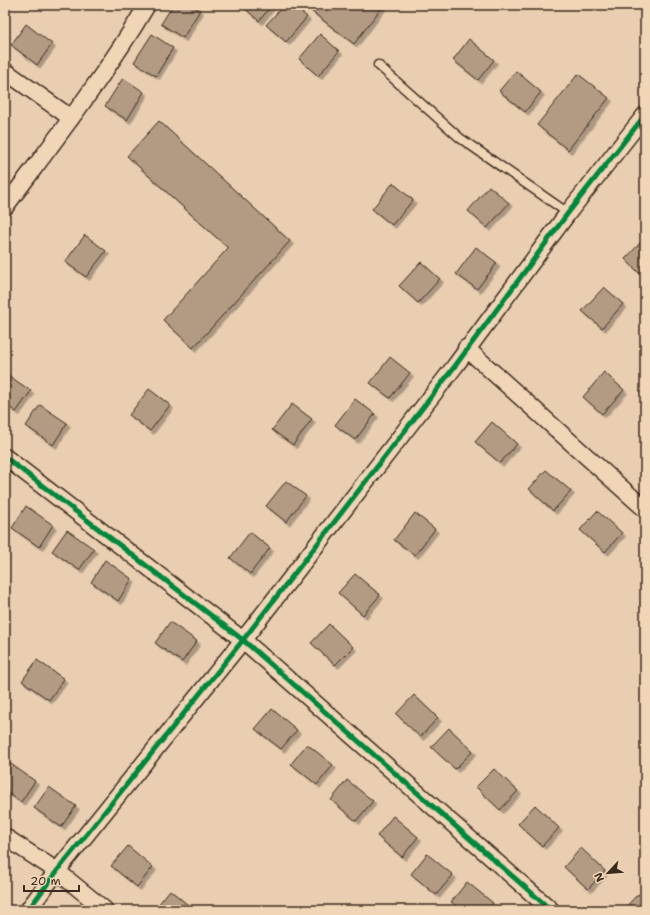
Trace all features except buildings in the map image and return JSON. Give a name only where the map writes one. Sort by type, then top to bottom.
[{"type":"street","points":[[5,207],[71,118],[131,31],[147,5]]},
{"type":"street","points":[[5,71],[71,118]]},
{"type":"street","points":[[28,910],[57,871],[243,640],[455,366],[466,348],[568,213],[645,115]]},
{"type":"street","points":[[466,348],[645,509]]},
{"type":"street","points":[[5,457],[243,640],[551,910]]},
{"type":"street","points":[[5,836],[57,871],[105,910]]},
{"type":"lane","points":[[378,64],[460,138],[568,213]]},
{"type":"cycle path","points":[[28,910],[57,871],[243,640],[455,366],[568,213],[645,115]]},
{"type":"cycle path","points":[[5,457],[243,640],[551,910]]}]
